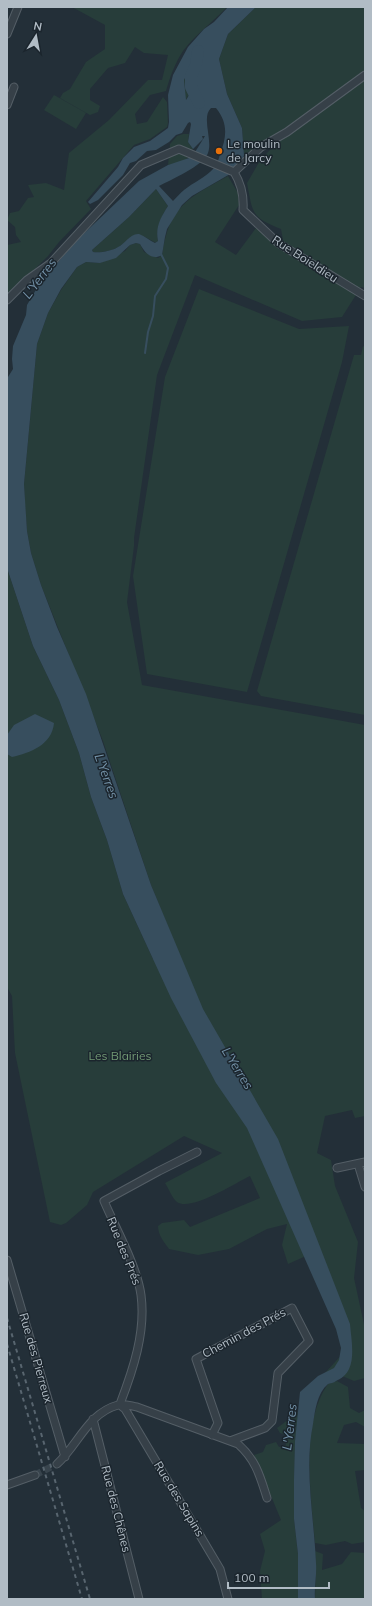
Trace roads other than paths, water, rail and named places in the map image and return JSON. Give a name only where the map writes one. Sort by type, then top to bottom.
[{"type":"street","points":[[7,34],[18,7]]},
{"type":"street","points":[[7,300],[27,280],[50,262],[141,165],[179,149],[234,172],[261,147],[286,132],[365,75]]},
{"type":"street","points":[[7,105],[14,87]]},
{"type":"street","name":"Rue Boieldieu","points":[[234,172],[244,196],[243,210],[266,234],[278,243],[365,296]]},
{"type":"street","name":"Rue des Prés","points":[[120,1404],[131,1376],[139,1345],[142,1318],[141,1294],[132,1266],[104,1202],[159,1170],[197,1152]]},
{"type":"street","points":[[336,1168],[361,1163],[365,1187]]},
{"type":"street","name":"Rue des Pierreux","points":[[7,1260],[65,1457]]},
{"type":"street","name":"Chemin des Prés","points":[[212,1435],[218,1424],[196,1359],[292,1308],[309,1341],[278,1373],[272,1421],[265,1428],[230,1441]]},
{"type":"street","points":[[57,1464],[65,1457],[78,1436],[93,1419],[120,1404],[137,1407],[238,1444],[247,1452],[255,1464],[267,1498]]},
{"type":"street","name":"Rue des Sapins","points":[[120,1404],[125,1409],[220,1569],[228,1599]]},
{"type":"street","name":"Rue des Chênes","points":[[93,1419],[139,1599]]},
{"type":"street","points":[[7,1485],[35,1475]]},
{"type":"water","points":[[228,7],[256,7],[228,34],[219,59],[227,94],[242,128],[244,155],[242,163],[230,174],[192,196],[182,205],[167,229],[162,255],[152,257],[140,244],[136,243],[130,245],[116,258],[100,263],[86,262],[77,267],[61,289],[48,313],[37,344],[24,484],[27,531],[31,553],[41,585],[57,627],[86,694],[151,885],[203,1009],[278,1139],[350,1324],[352,1347],[351,1364],[344,1376],[328,1384],[321,1392],[316,1408],[310,1441],[309,1476],[315,1546],[315,1599],[298,1599],[298,1554],[294,1519],[295,1441],[300,1392],[318,1376],[334,1368],[339,1360],[341,1348],[336,1329],[247,1128],[216,1083],[171,998],[123,894],[107,840],[91,797],[79,753],[59,700],[33,646],[8,571],[7,556],[8,377],[13,369],[13,346],[26,315],[27,305],[40,283],[76,241],[139,181],[168,165],[192,157],[205,136],[202,136],[203,139],[193,149],[188,142],[190,122],[182,133],[176,135],[169,142],[156,150],[147,151],[136,161],[130,163],[123,175],[98,200],[90,204],[88,202],[118,167],[123,158],[134,147],[150,141],[168,128],[168,95],[173,75],[188,47],[204,29],[214,22]],"holes":[[[194,61],[194,81],[186,100],[184,80]],[[211,108],[216,108],[223,119],[225,135],[218,161],[211,171],[184,190],[173,201],[159,186],[186,172],[205,158],[209,148],[207,123],[208,112]],[[156,189],[168,206],[159,222],[157,231],[158,241],[155,243],[139,234],[136,234],[130,237],[121,246],[106,251],[93,252],[92,250],[129,217]]]},
{"type":"water","points":[[35,714],[54,723],[49,737],[39,747],[26,753],[12,757],[7,754],[7,735],[14,725]]},
{"type":"waterway","name":"L'Yerres","points":[[198,51],[196,65],[191,76],[191,87],[199,103]]},
{"type":"waterway","points":[[145,353],[148,332],[153,316],[155,296],[166,279],[168,268],[161,254]]},
{"type":"tunnel","points":[[35,1475],[57,1464]]},
{"type":"railway","points":[[7,1318],[90,1599]]},
{"type":"railway","points":[[7,1344],[82,1599]]},
{"type":"place","name":"Le moulin de Jarcy","points":[[219,151]]},
{"type":"park label","name":"Les Blairies","points":[[120,1056]]}]
